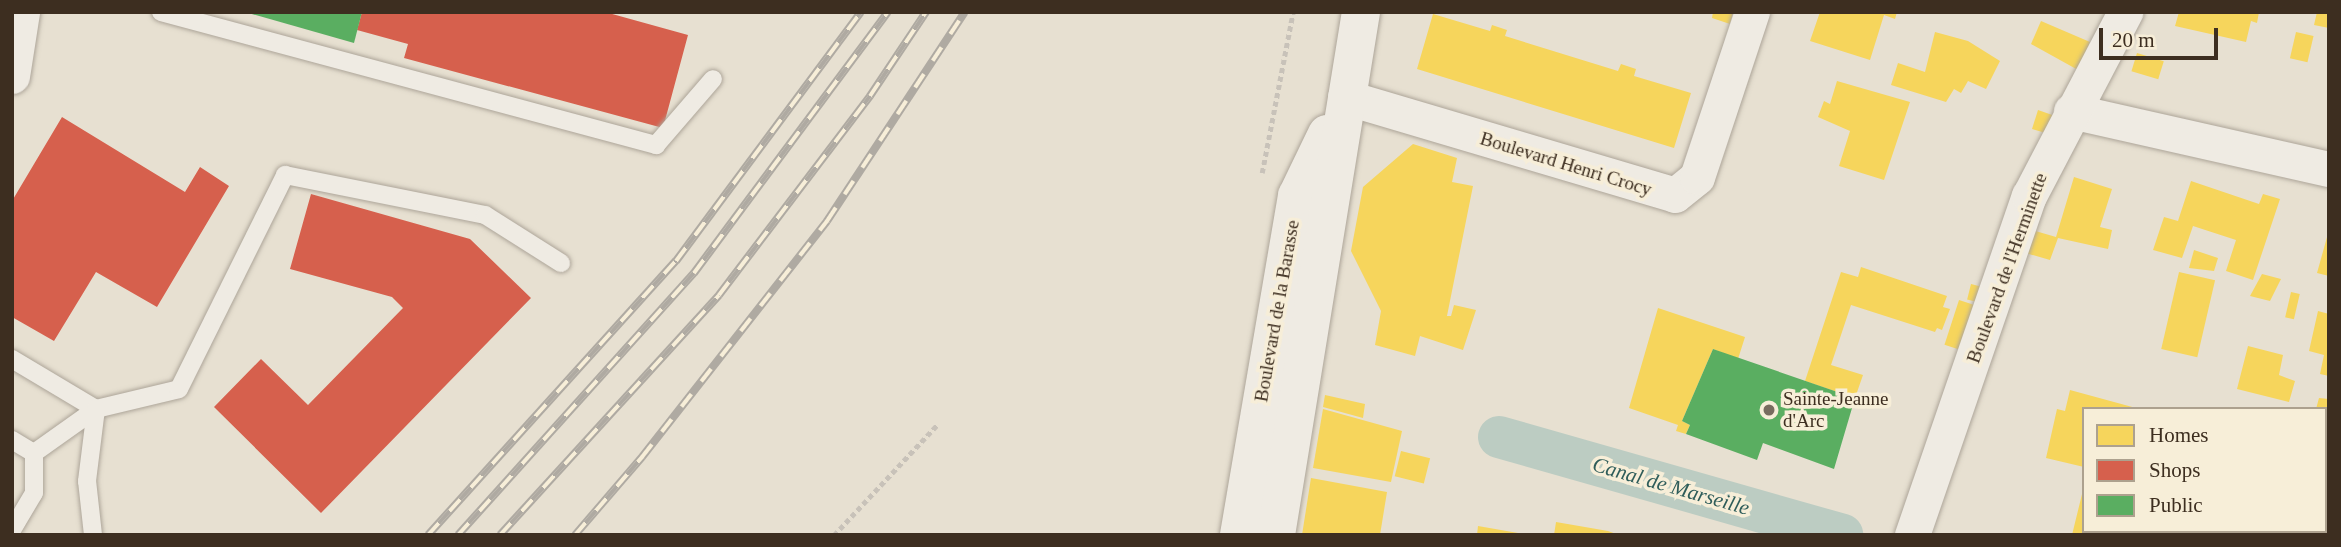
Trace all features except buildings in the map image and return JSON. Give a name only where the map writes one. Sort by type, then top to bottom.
[{"type":"main road","name":"Boulevard de la Barasse","points":[[1276,535],[1345,97],[1361,12]]},
{"type":"main road","name":"Boulevard de la Barasse","points":[[1239,535],[1297,196],[1345,97]]},
{"type":"street","points":[[12,76],[22,12]]},
{"type":"street","name":"Boulevard Henri Crocy","points":[[1345,97],[1675,195],[1698,177],[1752,12]]},
{"type":"street","name":"Boulevard de l'Herminette","points":[[1912,535],[2029,196],[2125,12]]},
{"type":"street","points":[[2071,111],[2329,169]]},
{"type":"lane","points":[[161,12],[656,145],[713,79]]},
{"type":"lane","points":[[34,453],[96,409],[179,389],[285,176],[485,215],[561,263]]},
{"type":"lane","points":[[12,359],[96,409]]},
{"type":"lane","points":[[93,535],[87,481],[96,409]]},
{"type":"lane","points":[[12,440],[34,453]]},
{"type":"lane","points":[[12,530],[34,493],[34,453]]},
{"type":"path","points":[[834,535],[938,424]]},
{"type":"waterway","name":"Canal de Marseille","points":[[1499,437],[1842,535]]},
{"type":"railway","points":[[428,535],[676,261],[861,12]]},
{"type":"railway","points":[[458,535],[694,273],[888,12]]},
{"type":"railway","points":[[500,535],[719,295],[870,96],[926,12]]},
{"type":"railway","points":[[575,535],[642,457],[827,221],[965,12]]},
{"type":"place","name":"Sainte-Jeanne d'Arc","points":[[1769,410]]}]
